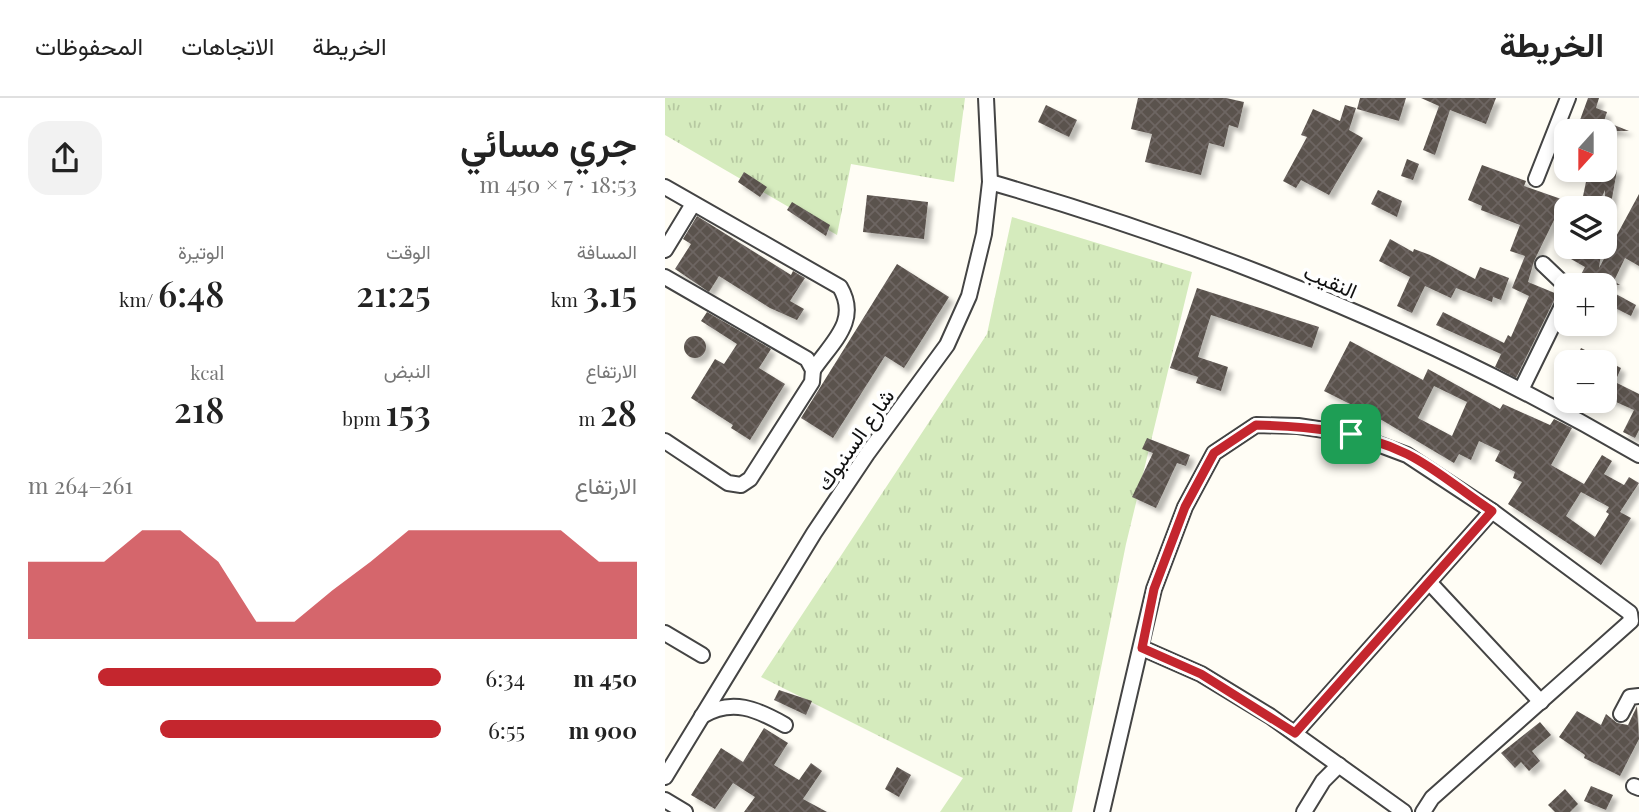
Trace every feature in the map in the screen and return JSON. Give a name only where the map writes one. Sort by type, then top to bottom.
[{"type":"street","name":"شارع السنبوك","points":[[665,777],[837,499],[947,345],[969,296],[984,234],[990,182],[986,98]]},
{"type":"street","points":[[1537,179],[1568,98]]},
{"type":"street","name":"النقيب","points":[[990,182],[1142,229],[1230,261],[1383,324],[1521,390],[1639,455]]},
{"type":"street","points":[[665,187],[840,287],[848,301],[848,317],[813,369],[812,382],[750,479],[741,485],[728,483],[667,446]]},
{"type":"street","points":[[665,250],[693,204]]},
{"type":"street","points":[[1543,264],[1554,275]]},
{"type":"street","points":[[665,277],[807,359],[813,369]]},
{"type":"street","points":[[1521,390],[1554,323]]},
{"type":"street","points":[[1102,812],[1154,589],[1185,507],[1214,453],[1256,425],[1298,426],[1351,434],[1407,454],[1492,511],[1630,613],[1631,621],[1432,798],[1423,812]]},
{"type":"street","points":[[1295,733],[1492,511]]},
{"type":"street","points":[[1429,582],[1541,702]]},
{"type":"street","points":[[665,633],[702,656]]},
{"type":"street","points":[[1142,648],[1201,674],[1295,733],[1404,812]]},
{"type":"street","points":[[1621,714],[1630,697],[1639,695]]},
{"type":"street","points":[[701,716],[730,704],[759,710],[785,725]]},
{"type":"street","points":[[1304,812],[1323,781],[1339,765]]},
{"type":"street","points":[[665,800],[685,812]]},
{"type":"green space","points":[[665,98],[965,98],[954,182],[851,164],[837,235],[665,135]]},
{"type":"green space","points":[[1012,217],[1192,272],[1126,544],[1072,812],[940,812],[963,778],[761,677],[987,334]]},
{"type":"building","points":[[1138,98],[1226,98],[1244,102],[1238,128],[1229,125],[1224,147],[1209,143],[1201,175],[1145,162],[1152,134],[1131,129]]},
{"type":"building","points":[[1360,98],[1406,98],[1399,121],[1357,109]]},
{"type":"building","points":[[1421,98],[1496,98],[1486,124],[1450,110],[1435,155],[1423,150],[1439,106]]},
{"type":"building","points":[[1588,98],[1599,98],[1596,108],[1607,112],[1605,119],[1580,119]]},
{"type":"building","points":[[1046,105],[1077,120],[1069,137],[1038,122]]},
{"type":"building","points":[[1345,105],[1356,108],[1349,130],[1363,138],[1329,195],[1301,180],[1296,188],[1283,181],[1307,137],[1301,135],[1313,109],[1340,121]]},
{"type":"building","points":[[1407,159],[1419,164],[1413,180],[1401,176]]},
{"type":"building","points":[[1482,165],[1526,181],[1524,186],[1554,197],[1554,220],[1534,261],[1528,282],[1554,293],[1554,300],[1516,378],[1495,367],[1501,354],[1436,325],[1443,312],[1504,343],[1508,335],[1511,337],[1529,296],[1512,288],[1525,256],[1510,251],[1520,225],[1481,210],[1482,206],[1468,200]]},
{"type":"building","points":[[744,172],[767,187],[760,197],[738,182]]},
{"type":"building","points":[[1586,182],[1615,182],[1612,196],[1605,196],[1605,190],[1602,196],[1583,196]]},
{"type":"building","points":[[1378,190],[1402,201],[1397,217],[1371,204]]},
{"type":"building","points":[[1639,194],[1639,266],[1625,258],[1617,275],[1582,273],[1585,267],[1571,259],[1600,259],[1599,268],[1604,259],[1617,259],[1617,235]]},
{"type":"building","points":[[867,195],[928,202],[924,239],[863,232]]},
{"type":"building","points":[[792,202],[830,225],[826,236],[787,210]]},
{"type":"building","points":[[697,216],[791,275],[793,271],[805,278],[790,301],[804,309],[797,320],[770,308],[719,276],[709,292],[675,269],[691,244],[683,239]]},
{"type":"building","points":[[1390,239],[1413,252],[1414,249],[1430,255],[1475,279],[1480,267],[1509,278],[1501,300],[1493,297],[1492,302],[1456,288],[1451,298],[1425,286],[1412,313],[1397,306],[1410,277],[1379,261]]},
{"type":"building","points":[[897,264],[949,297],[904,368],[885,356],[833,438],[801,418]]},
{"type":"building","points":[[1197,288],[1319,327],[1312,348],[1211,315],[1198,357],[1228,367],[1221,391],[1196,383],[1198,377],[1170,368]]},
{"type":"building","points":[[1617,295],[1636,305],[1631,316],[1617,309]]},
{"type":"building","points":[[707,312],[771,349],[759,368],[785,384],[750,440],[731,428],[733,425],[691,398],[715,359],[724,364],[737,344],[701,321]]},
{"type":"building","points":[[695,336],[703,339],[706,347],[703,355],[695,358],[687,355],[684,347],[687,339]]},
{"type":"building","points":[[1350,341],[1423,380],[1428,369],[1500,409],[1503,404],[1550,425],[1554,419],[1572,428],[1551,465],[1584,484],[1602,455],[1612,461],[1604,474],[1624,485],[1629,477],[1639,483],[1620,512],[1631,518],[1601,565],[1508,504],[1522,482],[1513,478],[1515,472],[1495,461],[1500,451],[1479,441],[1471,460],[1459,454],[1454,463],[1370,413],[1364,429],[1349,423],[1354,406],[1324,391]],"holes":[[[1434,386],[1467,402],[1452,436],[1418,418]],[[1581,492],[1609,507],[1606,512],[1609,514],[1595,537],[1566,516]]]},
{"type":"building","points":[[1617,383],[1639,394],[1639,430],[1635,438],[1623,432],[1634,410],[1617,402]]},
{"type":"building","points":[[1147,438],[1190,455],[1186,466],[1177,463],[1156,508],[1132,497],[1153,453],[1142,449]]},
{"type":"building","points":[[779,690],[812,701],[806,715],[774,700]]},
{"type":"building","points":[[1637,706],[1639,739],[1620,776],[1584,758],[1585,755],[1559,737],[1577,711],[1601,725],[1606,714],[1617,723],[1628,725]]},
{"type":"building","points":[[1540,722],[1551,735],[1532,751],[1540,761],[1529,771],[1521,762],[1515,768],[1501,753]]},
{"type":"building","points":[[764,728],[788,743],[774,765],[799,780],[811,763],[822,771],[803,799],[827,812],[744,812],[755,797],[733,783],[715,809],[691,795],[721,748],[743,762]]},
{"type":"building","points":[[897,767],[911,775],[899,797],[885,789]]},
{"type":"building","points":[[1591,786],[1613,795],[1606,810],[1584,801]]},
{"type":"building","points":[[1565,789],[1578,804],[1570,812],[1555,812],[1548,805]]},
{"type":"route","points":[[1256,425],[1298,426],[1351,434],[1407,454],[1492,511],[1295,733],[1201,674],[1142,648],[1154,589],[1185,507],[1214,453],[1256,425]]}]
